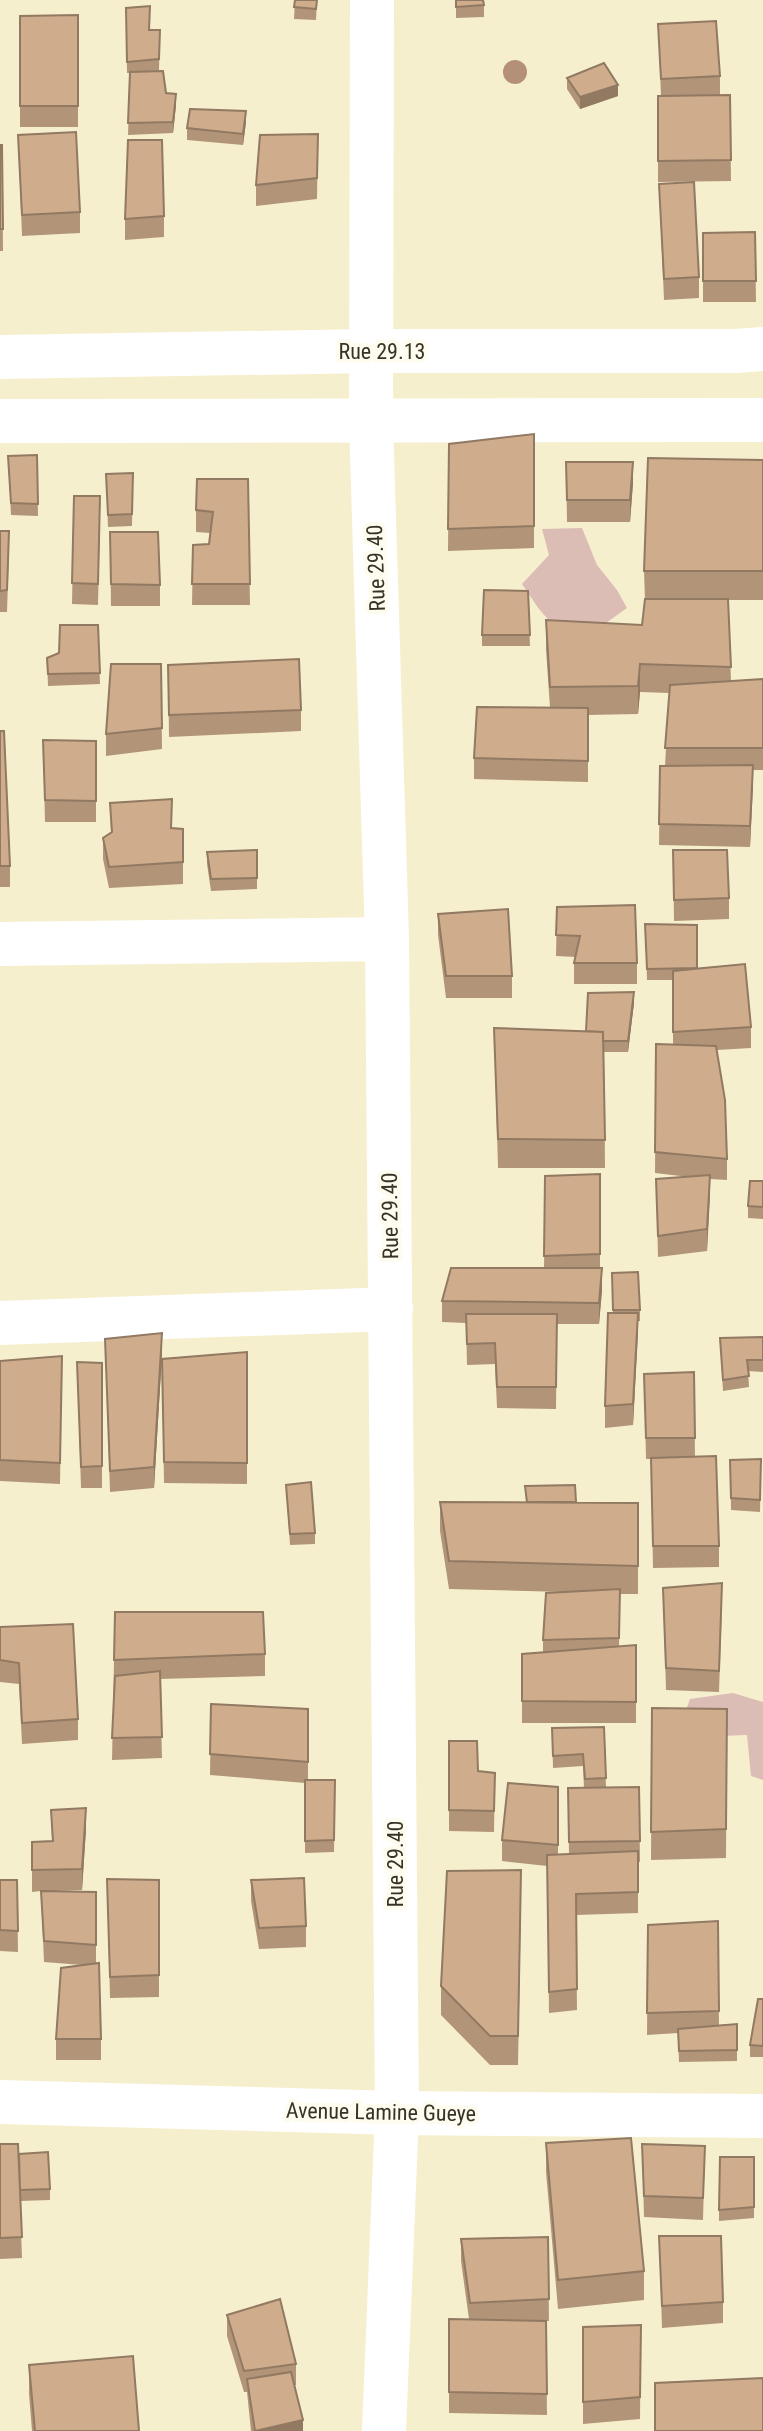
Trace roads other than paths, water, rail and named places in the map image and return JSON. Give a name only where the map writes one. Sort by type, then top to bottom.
[{"type":"street","name":"Rue 29.40","points":[[372,0],[371,421],[387,939],[397,2113],[384,2431]]},
{"type":"street","name":"Rue 29.13","points":[[0,357],[763,349]]},
{"type":"street","points":[[0,421],[763,420]]},
{"type":"street","points":[[0,944],[387,939]]},
{"type":"street","points":[[0,1323],[391,1309]]},
{"type":"street","name":"Avenue Lamine Gueye","points":[[0,2102],[397,2113],[763,2116]]}]
